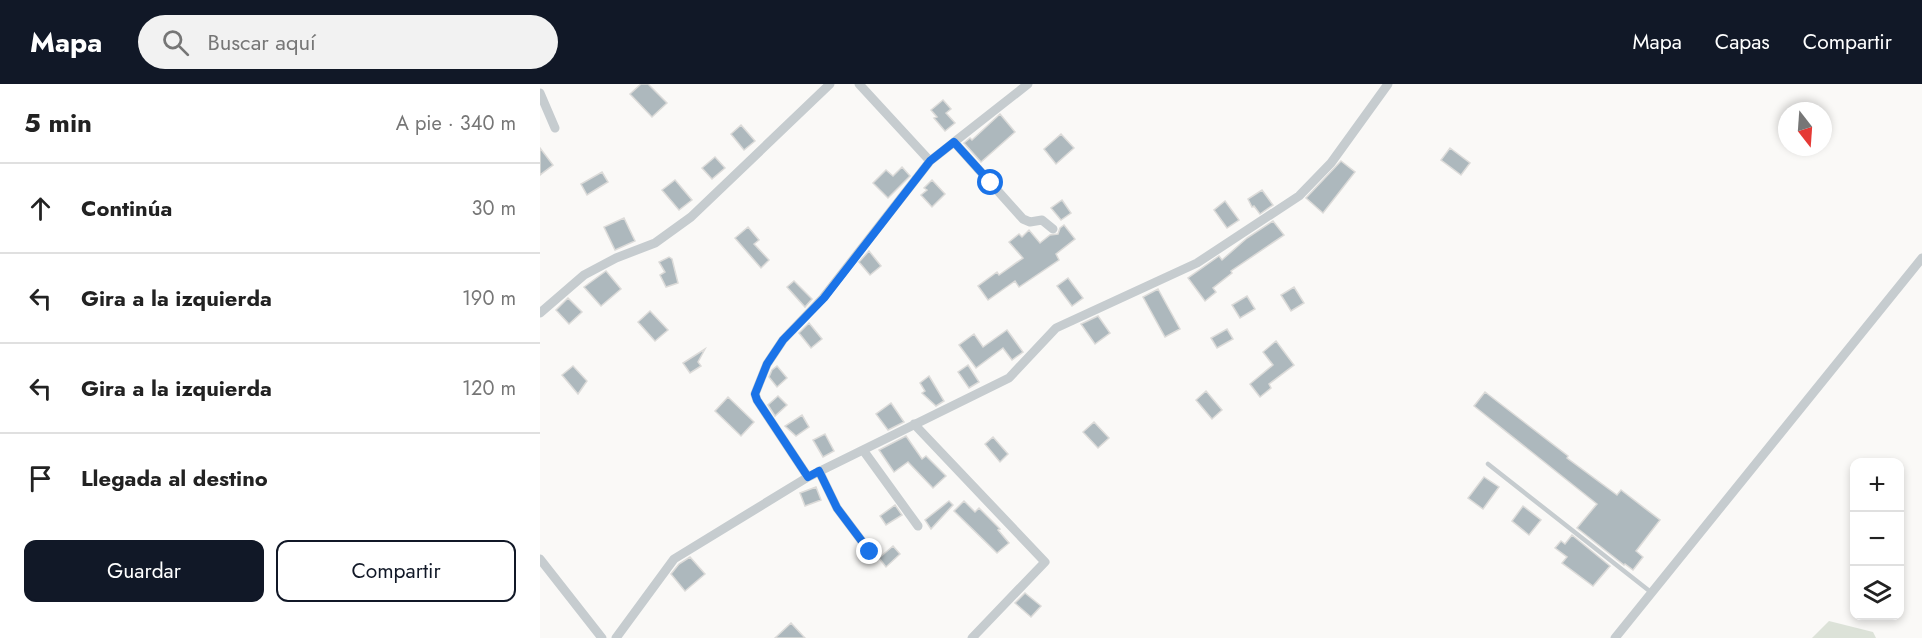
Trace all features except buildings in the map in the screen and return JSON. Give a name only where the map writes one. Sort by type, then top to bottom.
[{"type":"street","points":[[540,313],[584,275],[616,258],[655,243],[691,217],[830,84]]},
{"type":"street","points":[[859,84],[930,161]]},
{"type":"street","points":[[808,477],[757,400],[755,394],[767,364],[783,340],[824,298],[930,161],[1028,84]]},
{"type":"street","points":[[616,638],[674,559],[819,471],[1009,378],[1056,328],[1197,263],[1299,196],[1331,163],[1388,84]]},
{"type":"street","points":[[540,93],[555,128]]},
{"type":"street","points":[[954,142],[1023,219],[1030,222],[1042,220],[1053,229]]},
{"type":"street","points":[[1615,638],[1922,258]]},
{"type":"street","points":[[914,424],[1045,562],[972,638]]},
{"type":"street","points":[[862,450],[918,526]]},
{"type":"street","points":[[819,471],[837,508],[870,552]]},
{"type":"street","points":[[540,559],[602,638]]},
{"type":"lane","points":[[1488,464],[1652,593]]},
{"type":"shaded area","points":[[1829,621],[1873,632],[1876,638],[1812,638]]},
{"type":"route","points":[[870,552],[837,508],[819,471],[808,477],[755,394],[767,364],[783,340],[824,298],[930,161],[954,142],[991,183]]}]
